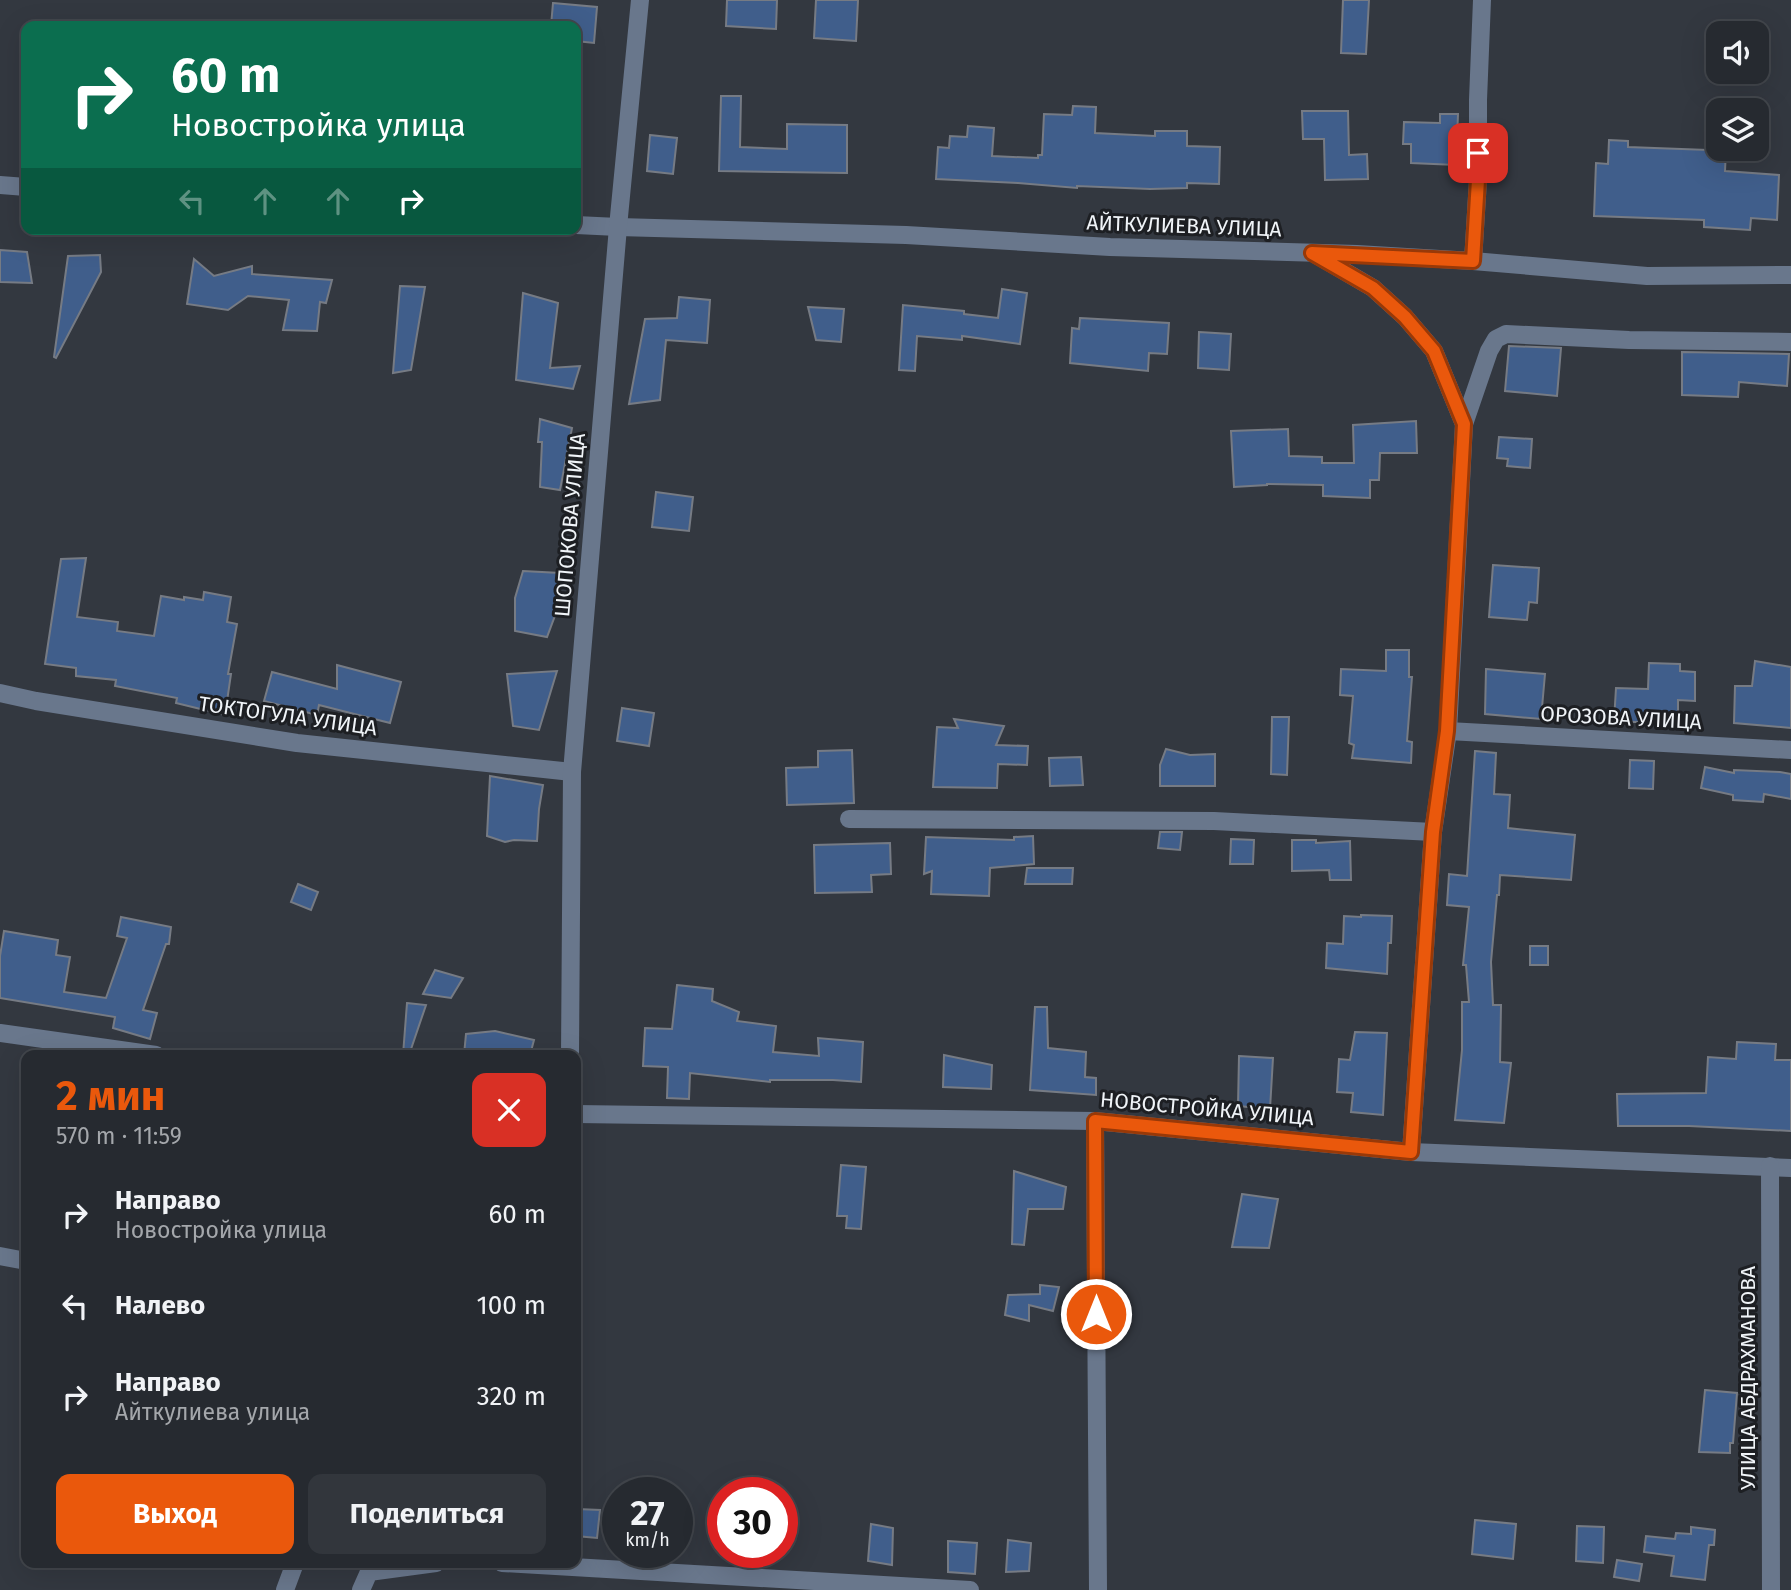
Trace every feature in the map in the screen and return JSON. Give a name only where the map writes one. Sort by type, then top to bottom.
[{"type":"street","name":"ШОПОКОВА УЛИЦА","points":[[570,1050],[572,772],[640,0]]},
{"type":"street","points":[[1473,261],[1478,180],[1482,0]]},
{"type":"street","points":[[0,185],[21,187]]},
{"type":"street","name":"АЙТКУЛИЕВА УЛИЦА","points":[[581,225],[906,235],[1110,247],[1312,253],[1473,261],[1647,276],[1791,275]]},
{"type":"street","points":[[1312,253],[1373,288],[1405,317],[1434,351],[1464,424]]},
{"type":"street","points":[[1411,1152],[1433,832],[1447,731],[1464,424],[1489,351],[1496,339],[1506,334],[1629,340],[1791,342]]},
{"type":"street","name":"ТОКТОГУЛА УЛИЦА","points":[[0,692],[36,701],[297,743],[572,772]]},
{"type":"street","name":"ОРОЗОВА УЛИЦА","points":[[1447,731],[1791,750]]},
{"type":"street","points":[[849,819],[1214,821],[1433,832]]},
{"type":"street","points":[[0,1033],[121,1050]]},
{"type":"street","name":"НОВОСТРОЙКА УЛИЦА","points":[[581,1114],[1095,1121],[1411,1152],[1791,1168]]},
{"type":"street","points":[[1095,1121],[1098,1590]]},
{"type":"street","name":"УЛИЦА АБДРАХМАНОВА","points":[[1770,1166],[1771,1590]]},
{"type":"street","points":[[0,1256],[21,1260]]},
{"type":"street","points":[[285,1590],[293,1568]]},
{"type":"street","points":[[361,1590],[369,1572],[399,1568]]},
{"type":"street","points":[[581,1568],[970,1590]]},
{"type":"building","points":[[727,0],[777,0],[776,29],[726,26]]},
{"type":"building","points":[[816,0],[858,0],[856,41],[814,38]]},
{"type":"building","points":[[1343,0],[1369,0],[1366,54],[1341,53]]},
{"type":"building","points":[[553,3],[597,7],[594,43],[581,42],[581,21],[551,21]]},
{"type":"building","points":[[721,96],[741,96],[740,147],[787,149],[787,124],[847,125],[847,173],[719,171]]},
{"type":"building","points":[[1073,106],[1096,107],[1095,133],[1155,136],[1155,131],[1187,131],[1187,146],[1220,147],[1219,184],[1187,183],[1187,188],[1077,188],[936,179],[938,147],[949,148],[950,136],[967,137],[968,126],[994,128],[992,156],[1038,158],[1038,155],[1042,155],[1044,114],[1072,115]]},
{"type":"building","points":[[1302,111],[1348,111],[1349,155],[1367,154],[1368,179],[1325,180],[1324,139],[1303,139]]},
{"type":"building","points":[[1440,114],[1458,114],[1456,165],[1411,163],[1411,144],[1403,144],[1404,122],[1440,123]]},
{"type":"building","points":[[650,135],[677,138],[673,174],[647,171]]},
{"type":"building","points":[[1609,140],[1628,141],[1628,147],[1706,150],[1706,161],[1725,161],[1725,171],[1779,175],[1777,220],[1751,218],[1750,230],[1704,227],[1704,220],[1594,216],[1596,163],[1608,164]]},
{"type":"building","points":[[0,250],[27,252],[32,283],[0,282]]},
{"type":"building","points":[[100,255],[101,272],[56,358],[54,357],[68,256]]},
{"type":"building","points":[[194,259],[214,276],[252,266],[252,274],[332,280],[326,303],[320,302],[317,331],[283,330],[289,300],[248,296],[228,310],[187,304]]},
{"type":"building","points":[[400,286],[425,287],[411,370],[393,373]]},
{"type":"building","points":[[1002,289],[1027,293],[1020,344],[962,336],[962,340],[917,336],[915,371],[899,370],[903,305],[964,311],[964,314],[998,318]]},
{"type":"building","points":[[523,293],[558,303],[550,368],[580,366],[573,389],[516,380]]},
{"type":"building","points":[[679,297],[710,300],[707,343],[666,340],[660,400],[629,404],[645,319],[677,318]]},
{"type":"building","points":[[808,307],[844,309],[841,342],[816,340]]},
{"type":"building","points":[[1080,318],[1169,323],[1167,354],[1149,353],[1148,371],[1070,363],[1072,328],[1079,329]]},
{"type":"building","points":[[1199,332],[1231,334],[1229,370],[1198,368]]},
{"type":"building","points":[[1509,346],[1561,348],[1557,396],[1505,391]]},
{"type":"building","points":[[1682,352],[1789,354],[1787,386],[1739,382],[1738,397],[1682,395]]},
{"type":"building","points":[[540,419],[572,428],[560,490],[540,487]]},
{"type":"building","points":[[1416,421],[1417,453],[1380,453],[1379,480],[1370,480],[1370,498],[1323,496],[1323,485],[1267,484],[1234,487],[1231,431],[1288,429],[1289,456],[1322,457],[1322,463],[1354,463],[1353,425]]},
{"type":"building","points":[[1499,437],[1532,439],[1530,468],[1507,466],[1508,459],[1497,458]]},
{"type":"building","points":[[656,492],[693,497],[689,531],[652,527]]},
{"type":"building","points":[[86,558],[77,617],[118,622],[117,631],[154,636],[161,596],[203,600],[204,592],[231,597],[227,622],[237,624],[228,674],[231,674],[225,715],[176,703],[177,698],[115,686],[116,680],[76,676],[76,668],[45,664],[61,559]]},
{"type":"building","points":[[1493,565],[1539,568],[1537,603],[1529,602],[1527,620],[1489,617]]},
{"type":"building","points":[[523,571],[560,573],[556,613],[547,637],[515,631],[515,598]]},
{"type":"building","points":[[1386,650],[1409,650],[1409,677],[1412,677],[1407,741],[1412,742],[1411,763],[1352,758],[1354,745],[1349,743],[1353,696],[1340,695],[1341,669],[1386,671]]},
{"type":"building","points":[[1755,661],[1791,667],[1791,728],[1734,723],[1735,686],[1752,686]]},
{"type":"building","points":[[1649,663],[1680,664],[1680,671],[1695,672],[1695,701],[1678,700],[1678,724],[1614,721],[1616,688],[1648,689]]},
{"type":"building","points":[[337,665],[401,682],[390,723],[319,705],[317,715],[264,701],[272,672],[337,689]]},
{"type":"building","points":[[1486,669],[1545,674],[1541,719],[1485,714]]},
{"type":"building","points":[[557,671],[539,730],[513,726],[507,674]]},
{"type":"building","points":[[622,708],[654,713],[649,746],[617,741]]},
{"type":"building","points":[[1272,717],[1289,717],[1287,775],[1271,774]]},
{"type":"building","points":[[954,719],[1004,726],[996,745],[1028,746],[1027,765],[998,764],[997,788],[933,787],[937,727],[958,728]]},
{"type":"building","points":[[1166,749],[1190,755],[1215,754],[1215,786],[1160,786],[1160,765]]},
{"type":"building","points":[[852,750],[854,803],[787,805],[786,768],[818,767],[818,751]]},
{"type":"building","points":[[1475,751],[1496,753],[1494,794],[1510,795],[1508,828],[1575,835],[1571,880],[1500,875],[1491,962],[1493,1005],[1501,1005],[1500,1062],[1511,1063],[1504,1123],[1455,1120],[1462,1050],[1462,1002],[1469,1002],[1466,965],[1463,965],[1469,907],[1447,905],[1449,874],[1467,876]]},
{"type":"building","points":[[1081,757],[1083,785],[1050,786],[1049,758]]},
{"type":"building","points":[[1630,760],[1654,761],[1653,789],[1629,788]]},
{"type":"building","points":[[1705,767],[1734,773],[1734,770],[1791,774],[1791,799],[1764,794],[1763,802],[1733,800],[1733,795],[1701,788]]},
{"type":"building","points":[[490,776],[543,785],[537,841],[505,842],[487,836]]},
{"type":"building","points":[[1160,832],[1182,832],[1180,850],[1158,848]]},
{"type":"building","points":[[1033,836],[1034,864],[990,868],[989,896],[931,894],[932,871],[924,874],[926,837],[1014,840],[1014,837]]},
{"type":"building","points":[[1231,839],[1254,840],[1253,864],[1230,864]]},
{"type":"building","points":[[1292,840],[1316,840],[1316,843],[1350,841],[1351,880],[1330,880],[1329,870],[1292,871]]},
{"type":"building","points":[[890,843],[891,874],[871,875],[872,892],[815,893],[814,845]]},
{"type":"building","points":[[1027,868],[1073,868],[1072,884],[1025,884]]},
{"type":"building","points":[[298,884],[318,892],[311,910],[291,902]]},
{"type":"building","points":[[1344,916],[1392,916],[1387,974],[1326,968],[1327,943],[1343,944]]},
{"type":"building","points":[[121,917],[171,927],[169,944],[166,944],[143,1010],[157,1013],[150,1039],[113,1028],[115,1017],[0,998],[0,956],[4,931],[58,940],[56,955],[70,957],[64,992],[106,998],[127,938],[117,936]]},
{"type":"building","points":[[1530,946],[1548,946],[1548,965],[1530,965]]},
{"type":"building","points":[[435,970],[463,978],[451,998],[423,994]]},
{"type":"building","points":[[677,985],[713,989],[712,1001],[739,1012],[737,1021],[776,1026],[773,1052],[819,1056],[818,1038],[863,1042],[861,1082],[770,1082],[690,1073],[689,1099],[667,1098],[668,1067],[643,1066],[645,1028],[672,1029]]},
{"type":"building","points":[[407,1003],[426,1005],[411,1050],[403,1050]]},
{"type":"building","points":[[1035,1007],[1047,1007],[1048,1048],[1086,1052],[1085,1077],[1096,1078],[1096,1095],[1030,1090]]},
{"type":"building","points":[[495,1031],[534,1040],[531,1050],[464,1050],[466,1034]]},
{"type":"building","points":[[1355,1032],[1387,1033],[1383,1115],[1351,1112],[1353,1093],[1337,1092],[1339,1059],[1350,1060]]},
{"type":"building","points":[[1737,1042],[1776,1044],[1775,1060],[1791,1060],[1791,1131],[1618,1126],[1617,1094],[1706,1093],[1708,1057],[1736,1059]]},
{"type":"building","points":[[944,1055],[992,1065],[991,1089],[943,1087]]},
{"type":"building","points":[[1239,1056],[1273,1058],[1270,1109],[1238,1106]]},
{"type":"building","points":[[841,1165],[866,1167],[861,1229],[846,1228],[847,1216],[837,1216]]},
{"type":"building","points":[[1014,1171],[1066,1187],[1063,1209],[1028,1209],[1024,1245],[1012,1244]]},
{"type":"building","points":[[1242,1194],[1278,1199],[1269,1248],[1232,1247]]},
{"type":"building","points":[[1040,1285],[1059,1287],[1053,1311],[1029,1305],[1029,1321],[1005,1315],[1008,1295],[1040,1294]]},
{"type":"building","points":[[1705,1390],[1737,1393],[1730,1453],[1699,1452]]},
{"type":"building","points":[[581,1509],[600,1510],[597,1538],[581,1536]]},
{"type":"building","points":[[1475,1520],[1516,1524],[1513,1559],[1472,1554]]},
{"type":"building","points":[[871,1524],[893,1528],[892,1565],[868,1561]]},
{"type":"building","points":[[1577,1526],[1604,1527],[1603,1563],[1576,1561]]},
{"type":"building","points":[[1691,1527],[1715,1530],[1714,1545],[1709,1545],[1705,1580],[1671,1576],[1674,1556],[1644,1552],[1646,1536],[1675,1539],[1676,1533],[1691,1534]]},
{"type":"building","points":[[1008,1540],[1031,1543],[1029,1571],[1006,1572]]},
{"type":"building","points":[[948,1541],[977,1543],[975,1574],[948,1572]]},
{"type":"building","points":[[1617,1560],[1642,1564],[1639,1581],[1614,1577]]},
{"type":"route","points":[[1096,1314],[1095,1121],[1411,1152],[1433,832],[1447,731],[1464,424],[1434,351],[1405,317],[1373,288],[1312,253],[1473,261],[1478,153]]}]
